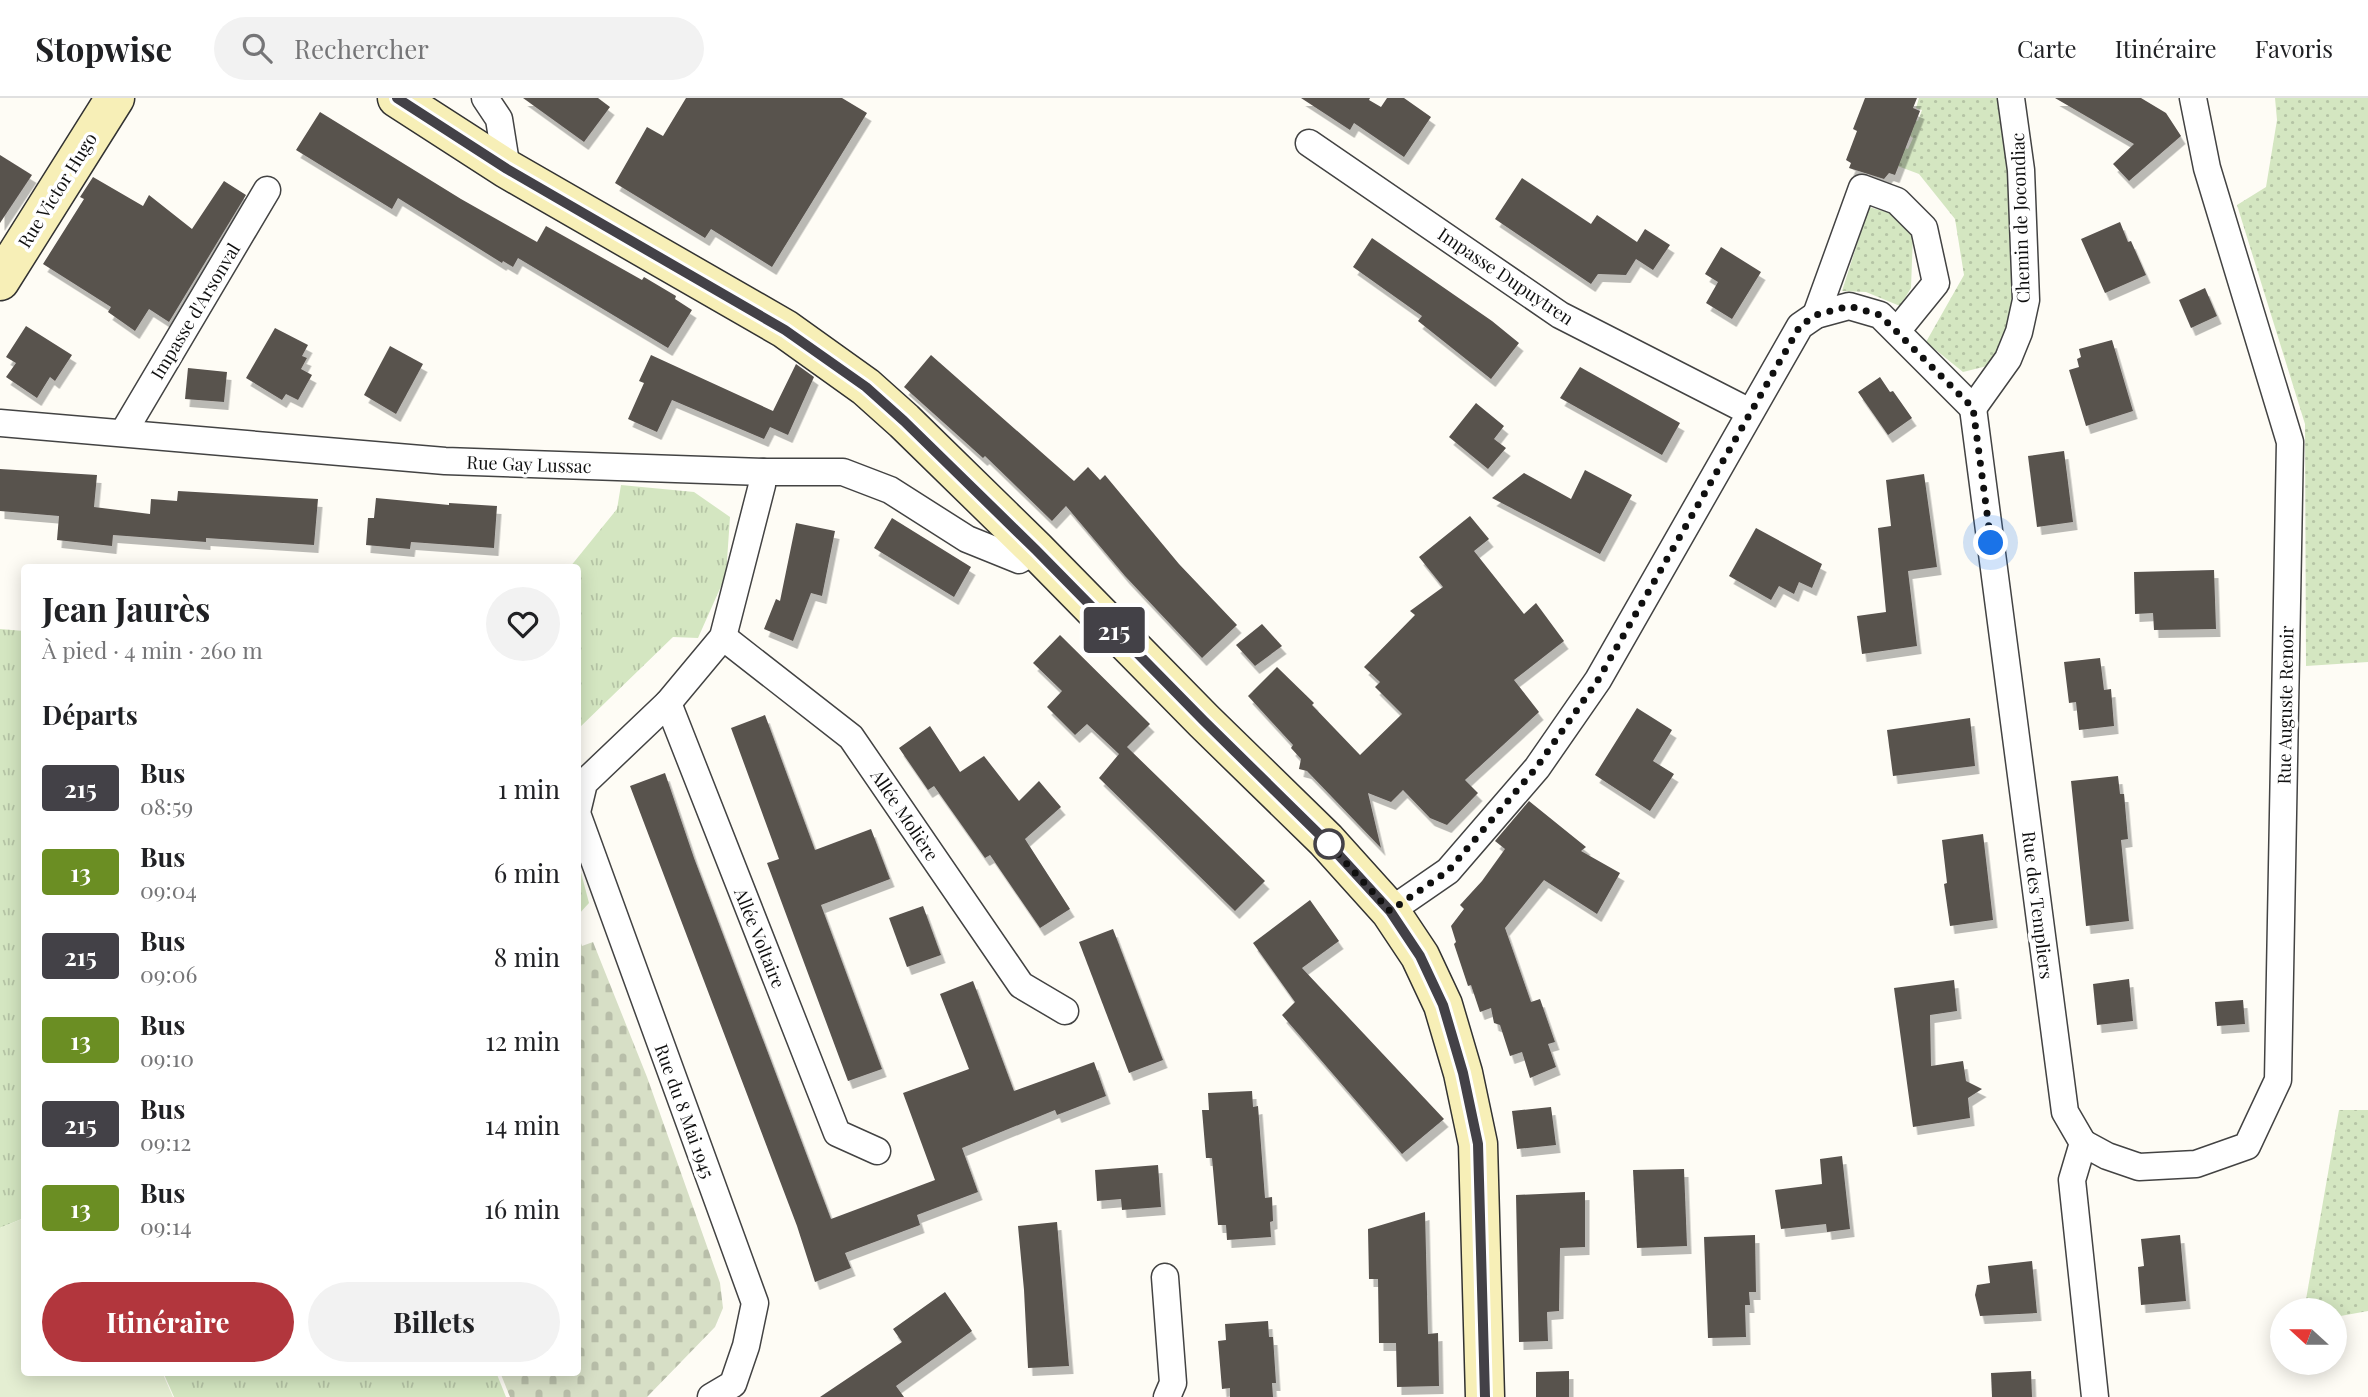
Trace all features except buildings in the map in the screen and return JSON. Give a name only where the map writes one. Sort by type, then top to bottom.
[{"type":"main road","name":"Rue Victor Hugo","points":[[0,281],[115,98]]},
{"type":"main road","points":[[397,98],[507,169],[785,330],[866,387],[1036,550],[1325,840],[1390,911],[1420,956],[1443,1005],[1463,1073],[1478,1144],[1485,1397]]},
{"type":"street","points":[[485,98],[499,119],[507,169]]},
{"type":"street","name":"Chemin de Jocondiac","points":[[1973,408],[2008,359],[2019,332],[2026,300],[2021,170],[2011,98]]},
{"type":"street","name":"Rue Auguste Renoir","points":[[2083,1143],[2107,1156],[2138,1167],[2196,1164],[2247,1146],[2278,1080],[2290,442],[2207,168],[2193,98]]},
{"type":"street","name":"Impasse Dupuytren","points":[[1309,142],[1560,316],[1750,412]]},
{"type":"street","points":[[1816,315],[1861,188],[1897,201],[1924,228],[1936,283],[1897,331]]},
{"type":"street","name":"Impasse d'Arsonval","points":[[123,433],[267,190]]},
{"type":"street","points":[[1390,911],[1448,871],[1536,768],[1598,680],[1800,326],[1816,315],[1849,306],[1880,315],[1973,408]]},
{"type":"street","name":"Rue des Templiers","points":[[1973,408],[2065,1112],[2083,1143]]},
{"type":"street","name":"Rue Gay Lussac","points":[[0,423],[445,461],[762,472],[843,472],[890,490],[967,539],[1019,559],[1036,550]]},
{"type":"street","points":[[581,796],[584,783],[668,703],[723,637],[762,472]]},
{"type":"street","name":"Allée Molière","points":[[723,637],[851,737],[1021,985],[1065,1011]]},
{"type":"street","name":"Allée Voltaire","points":[[668,703],[837,1133],[877,1151]]},
{"type":"street","name":"Rue du 8 Mai 1945","points":[[581,824],[755,1303],[746,1346],[725,1393]]},
{"type":"street","points":[[2083,1143],[2072,1180],[2095,1397]]},
{"type":"street","points":[[1165,1277],[1172,1383],[1167,1397]]},
{"type":"green space","points":[[1919,98],[2000,98],[2014,177],[2017,290],[2007,343],[1991,365],[1963,372],[1926,342],[1964,275],[1955,219],[1919,174],[1895,165],[1901,147],[1908,149],[1913,138],[1907,134],[1912,119],[1918,121],[1922,110],[1916,108]]},
{"type":"green space","points":[[2275,98],[2368,98],[2368,662],[2306,666],[2305,424],[2237,205],[2266,187],[2277,120]]},
{"type":"green space","points":[[1869,207],[1893,214],[1913,234],[1911,288],[1900,306],[1866,292],[1842,291]]},
{"type":"green space","points":[[621,485],[694,492],[730,517],[726,575],[698,638],[673,637],[581,726],[581,564],[572,564],[617,509]]},
{"type":"green space","points":[[0,629],[21,631],[21,1219],[0,1228]]},
{"type":"green space","points":[[581,872],[589,903],[581,912]]},
{"type":"green space","points":[[593,942],[647,1077],[720,1283],[723,1308],[715,1327],[647,1397],[510,1397],[502,1376],[581,1376],[581,943],[582,946]]},
{"type":"green space","points":[[2339,1110],[2368,1110],[2368,1311],[2347,1315],[2347,1298],[2306,1298]]},
{"type":"green space","points":[[21,1219],[21,1376],[164,1376],[173,1397],[0,1397],[0,1228]]},
{"type":"green space","points":[[165,1376],[498,1376],[506,1397],[174,1397]]},
{"type":"bus line","name":"215","points":[[397,98],[507,169],[785,330],[866,387],[1036,550],[1340,855],[1390,911],[1420,956],[1443,1005],[1463,1073],[1478,1144],[1485,1397]]},
{"type":"route","points":[[1329,844],[1325,840],[1390,911],[1448,871],[1536,768],[1598,680],[1800,326],[1816,315],[1849,306],[1880,315],[1973,408],[1991,543]]}]
